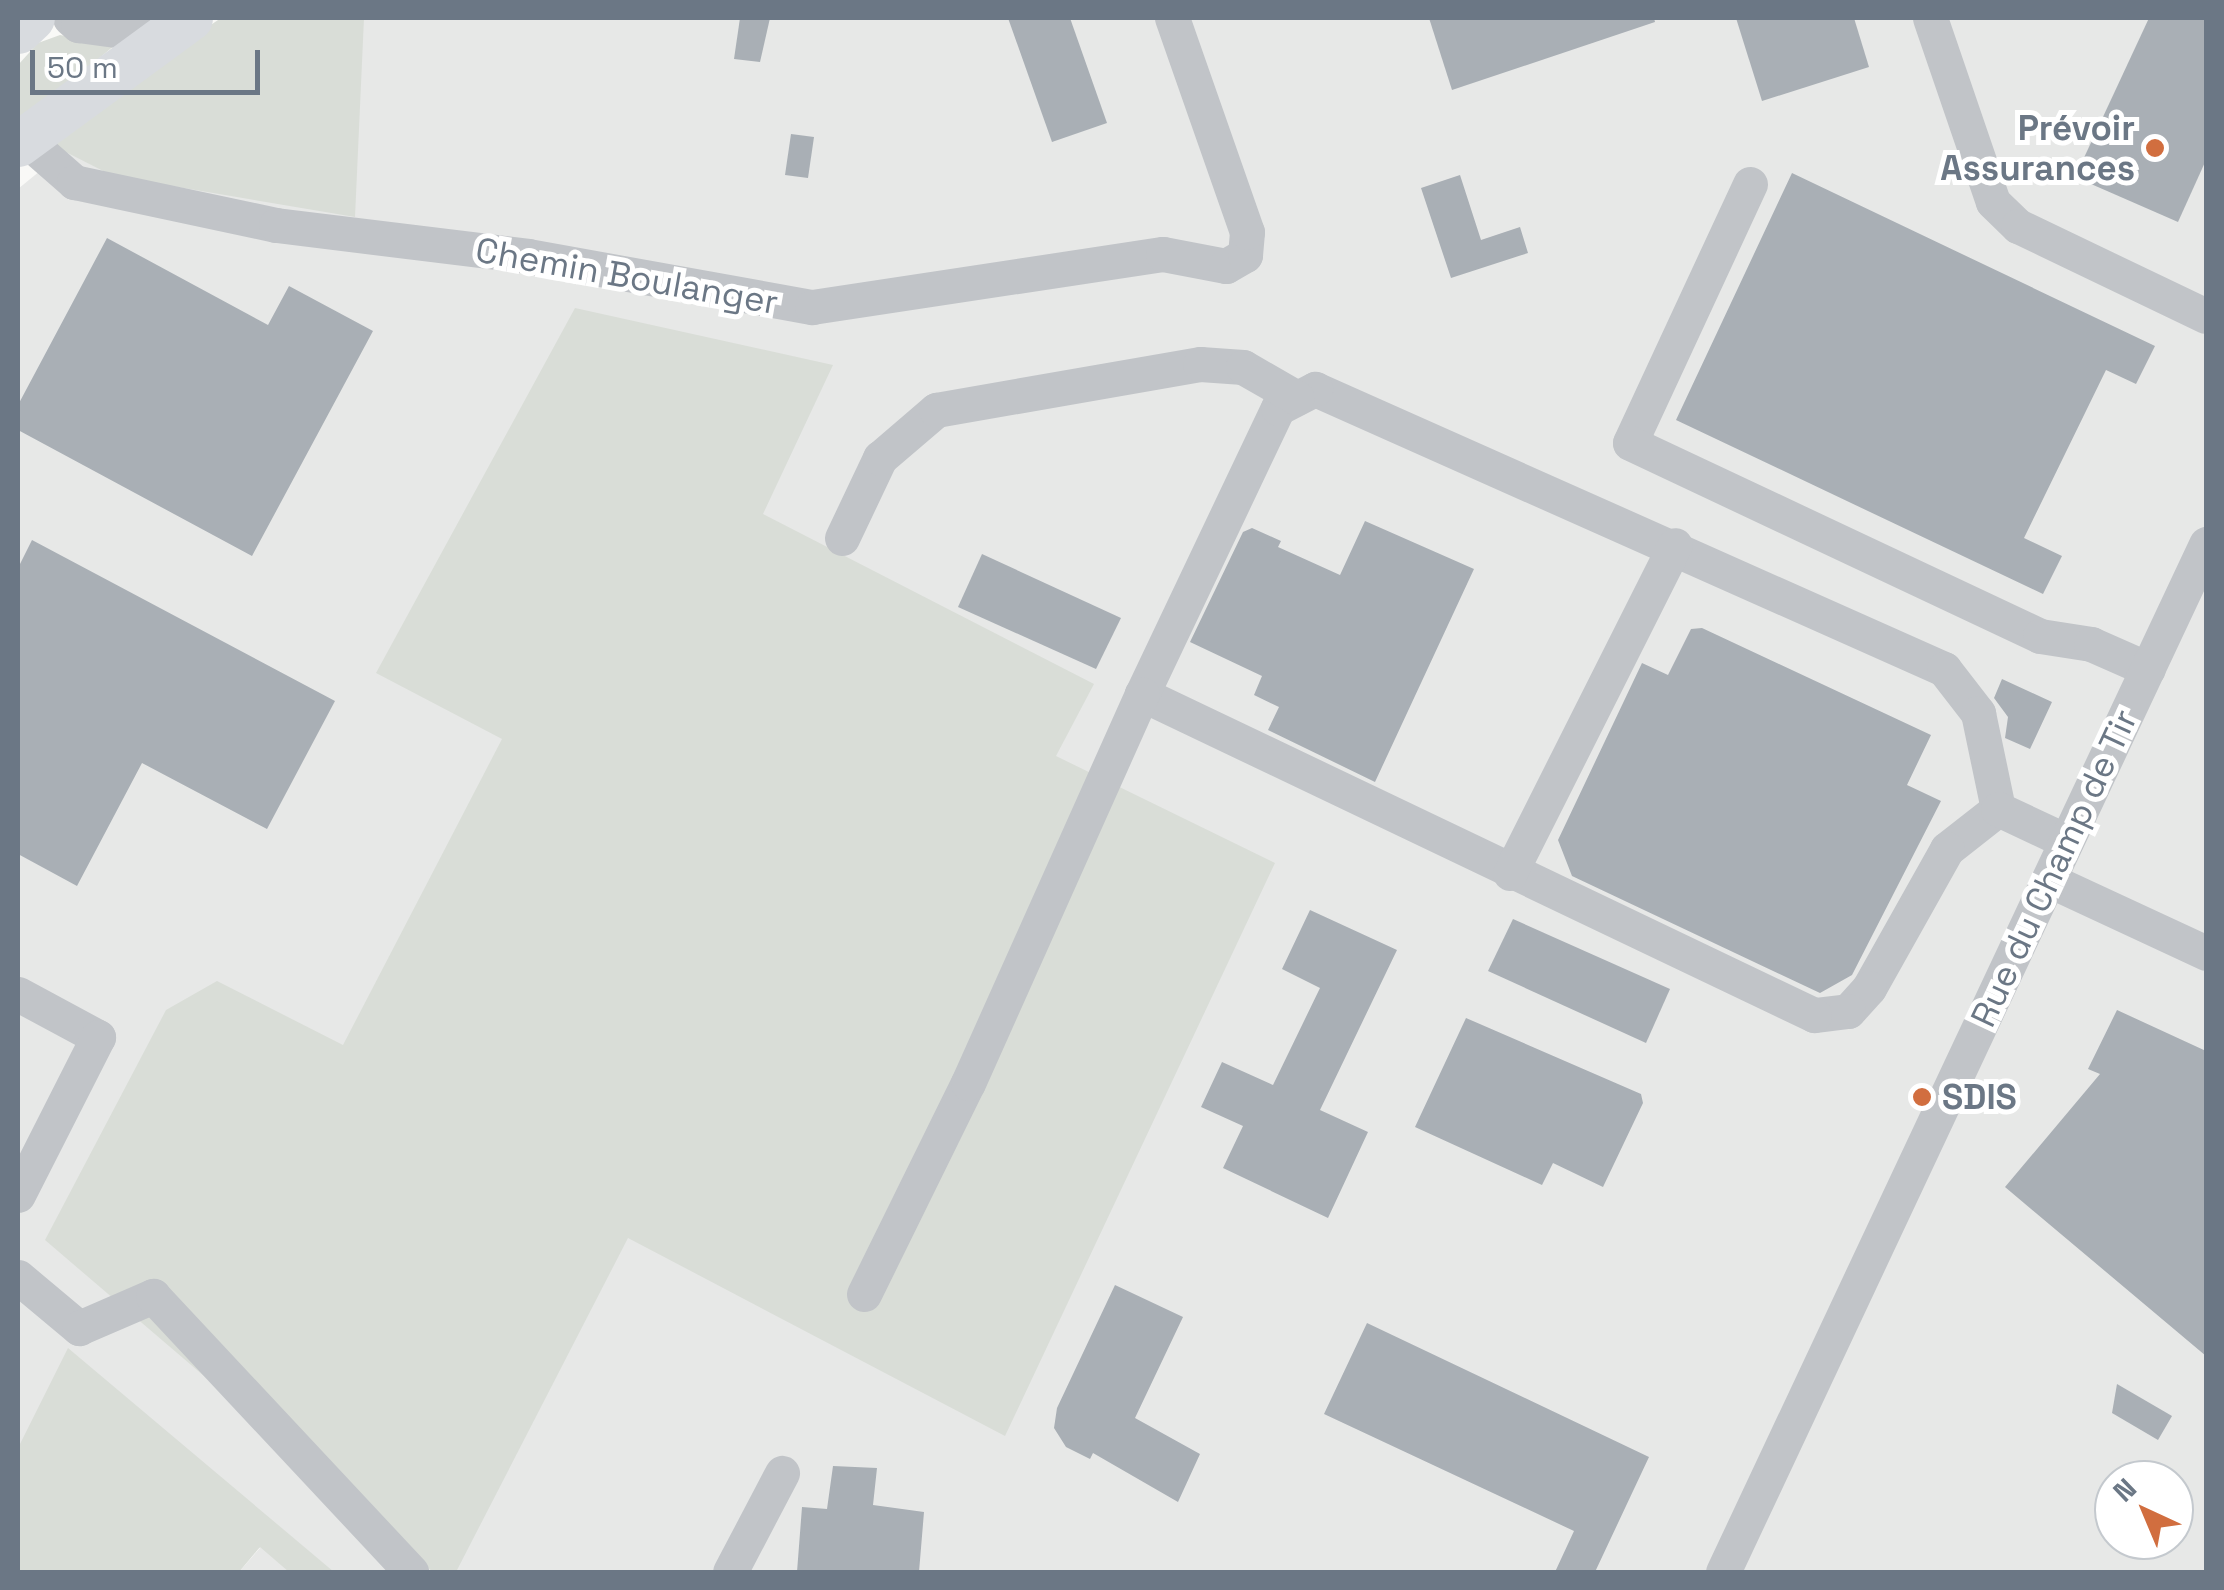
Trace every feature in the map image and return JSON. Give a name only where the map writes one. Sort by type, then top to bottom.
[{"type":"main road","points":[[18,30],[32,18]]},
{"type":"main road","points":[[21,141],[175,27]]},
{"type":"street","points":[[70,18],[78,25],[175,27]]},
{"type":"street","name":"Chemin Boulanger","points":[[21,141],[74,182],[276,225],[528,256],[812,307],[1163,254],[1226,266],[1244,255],[1244,218],[1172,18]]},
{"type":"street","points":[[1930,18],[1993,202],[2018,226],[2206,316]]},
{"type":"street","points":[[1750,184],[1630,443],[2040,636],[2091,644],[2148,669]]},
{"type":"street","points":[[842,538],[880,458],[936,410],[1200,364],[1243,366],[1297,398]]},
{"type":"street","points":[[864,1294],[1278,408],[1315,389],[1345,398],[1944,669],[1978,714],[1998,809]]},
{"type":"street","name":"Rue du Champ de Tir","points":[[1723,1572],[2206,544]]},
{"type":"street","points":[[1510,873],[1676,546]]},
{"type":"street","points":[[1142,694],[1814,1015],[1848,1011],[1869,988],[1947,849],[1998,809]]},
{"type":"street","points":[[1998,809],[2066,841]]},
{"type":"street","points":[[2049,880],[2206,953]]},
{"type":"street","points":[[18,994],[98,1037],[18,1195]]},
{"type":"street","points":[[18,1277],[79,1328],[153,1296],[411,1572]]},
{"type":"street","points":[[730,1572],[782,1473]]},
{"type":"shaded area","points":[[221,18],[364,18],[355,217],[113,176],[54,146],[119,87]]},
{"type":"shaded area","points":[[259,18],[2206,18],[2206,1572],[239,1572],[260,1548],[18,1572],[18,189],[124,102]]},
{"type":"shaded area","points":[[60,35],[115,45],[18,126],[18,65],[38,43]]},
{"type":"shaded area","points":[[575,308],[833,365],[763,514],[1094,684],[1056,756],[1275,863],[1005,1436],[628,1238],[456,1572],[433,1572],[45,1240],[166,1010],[217,981],[343,1045],[502,739],[376,673]]},
{"type":"shaded area","points":[[68,1348],[334,1572],[289,1572],[260,1547],[239,1572],[18,1572],[18,1448]]},
{"type":"building","points":[[740,18],[770,18],[760,62],[734,59]]},
{"type":"building","points":[[1008,18],[1070,18],[1107,123],[1052,142]]},
{"type":"building","points":[[1429,18],[1654,18],[1655,22],[1452,90]]},
{"type":"building","points":[[1736,18],[1854,18],[1869,67],[1762,101]]},
{"type":"building","points":[[2149,18],[2206,18],[2206,160],[2178,222],[2075,177]]},
{"type":"building","points":[[791,134],[814,137],[808,178],[785,175]]},
{"type":"building","points":[[1792,173],[2155,346],[2136,384],[2106,370],[2024,538],[2062,556],[2043,594],[1676,420]]},
{"type":"building","points":[[1460,175],[1481,240],[1520,227],[1528,253],[1451,278],[1421,188]]},
{"type":"building","points":[[107,238],[268,325],[289,286],[373,331],[252,556],[18,430],[18,405]]},
{"type":"building","points":[[1365,521],[1474,569],[1375,782],[1268,730],[1279,707],[1254,695],[1262,676],[1190,642],[1243,532],[1252,528],[1281,541],[1278,547],[1340,575]]},
{"type":"building","points":[[32,540],[335,701],[267,829],[142,763],[77,886],[18,854],[18,568]]},
{"type":"building","points":[[982,554],[1121,618],[1096,669],[958,607]]},
{"type":"building","points":[[1702,628],[1931,735],[1907,785],[1941,801],[1852,975],[1820,993],[1572,876],[1558,840],[1642,663],[1668,675],[1691,629]]},
{"type":"building","points":[[2002,679],[2052,702],[2030,749],[2005,738],[2008,717],[1994,698]]},
{"type":"building","points":[[1310,910],[1397,950],[1320,1110],[1368,1132],[1328,1218],[1223,1168],[1243,1126],[1201,1107],[1222,1062],[1273,1085],[1320,988],[1282,969]]},
{"type":"building","points":[[1513,919],[1670,989],[1646,1043],[1488,971]]},
{"type":"building","points":[[2117,1010],[2206,1051],[2206,1356],[2005,1187],[2100,1074],[2088,1069]]},
{"type":"building","points":[[1466,1018],[1641,1094],[1643,1103],[1603,1187],[1553,1163],[1542,1185],[1415,1127]]},
{"type":"building","points":[[1115,1285],[1183,1317],[1135,1418],[1200,1454],[1178,1502],[1093,1453],[1090,1459],[1066,1447],[1054,1428],[1057,1408]]},
{"type":"building","points":[[1367,1323],[1649,1457],[1595,1572],[1555,1572],[1574,1531],[1324,1414]]},
{"type":"building","points":[[2117,1384],[2172,1416],[2158,1440],[2112,1413]]},
{"type":"building","points":[[833,1466],[877,1468],[873,1505],[924,1512],[919,1572],[797,1572],[802,1507],[827,1509]]},
{"type":"place","name":"Prévoir Assurances","points":[[2155,148]]},
{"type":"place","name":"SDIS","points":[[1922,1097]]}]
